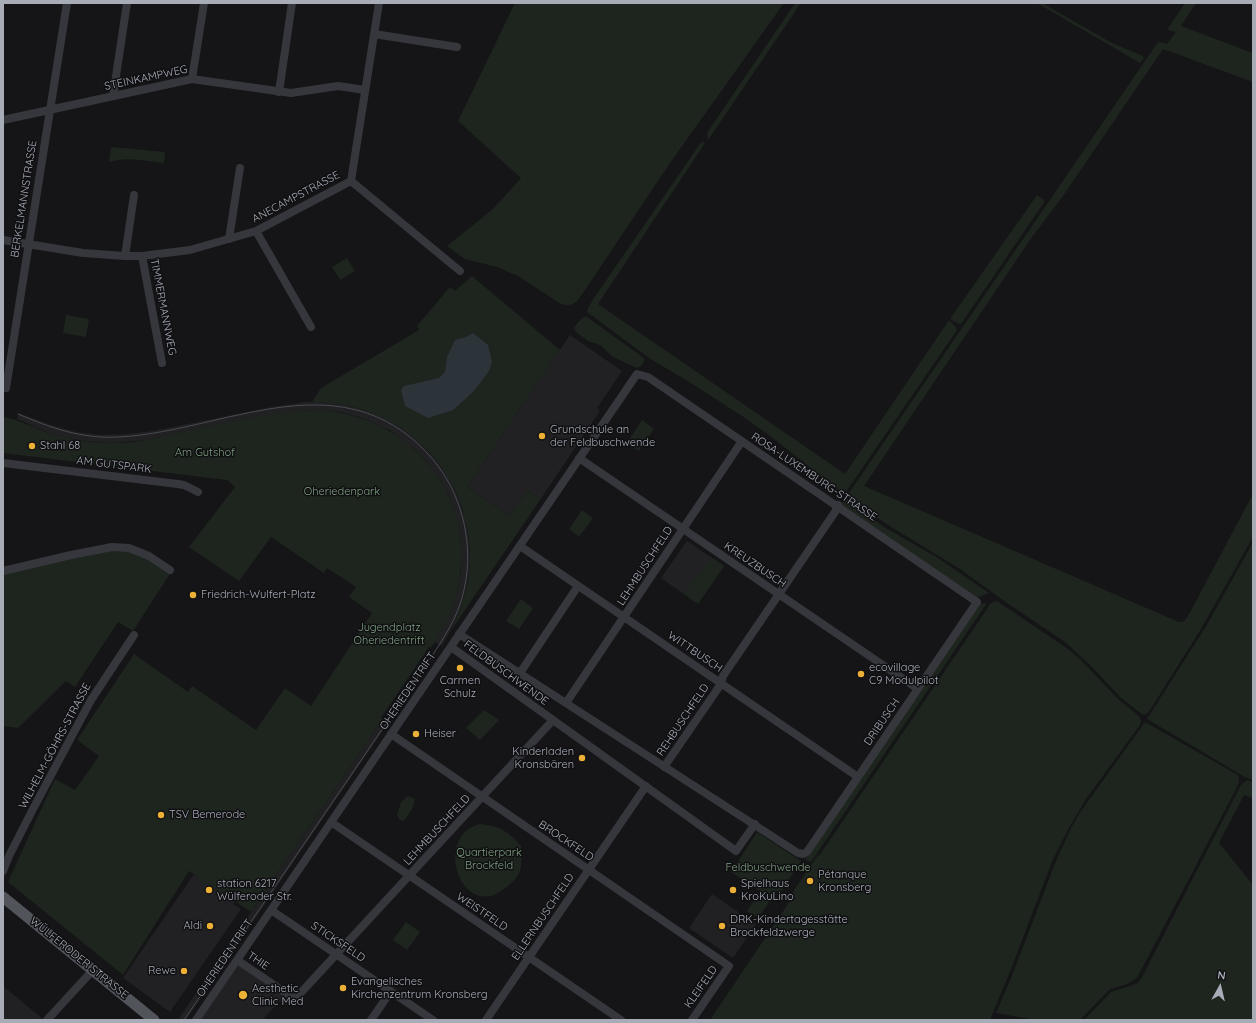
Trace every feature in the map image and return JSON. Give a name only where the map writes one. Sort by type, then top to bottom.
[{"type":"main road","name":"WÜLFERODER STRASSE","points":[[3,897],[154,1020]]},
{"type":"street","name":"BERKELMANNSTRASSE","points":[[6,388],[67,3]]},
{"type":"street","points":[[113,96],[127,3]]},
{"type":"street","points":[[192,79],[204,3]]},
{"type":"street","points":[[279,92],[292,3]]},
{"type":"street","name":"ANECAMPSTRASSE","points":[[3,240],[82,253],[125,256],[142,256],[190,250],[256,231],[351,181],[379,3]]},
{"type":"street","points":[[374,34],[458,47]]},
{"type":"street","name":"STEINKAMPWEG","points":[[3,120],[192,79],[291,93],[338,86],[365,90]]},
{"type":"street","points":[[229,239],[240,168]]},
{"type":"street","points":[[351,181],[460,271]]},
{"type":"street","points":[[125,256],[134,195]]},
{"type":"street","points":[[256,231],[311,326]]},
{"type":"street","name":"TIMMERMANNWEG","points":[[142,256],[162,363]]},
{"type":"street","name":"ROSA-LUXEMBURG-STRASSE","points":[[637,374],[648,376],[838,505],[977,602]]},
{"type":"street","name":"OHERIEDENTRIFT","points":[[196,1020],[637,374]]},
{"type":"street","name":"LEHMBUSCHFELD","points":[[566,703],[742,441]]},
{"type":"street","name":"KREUZBUSCH","points":[[580,458],[918,689]]},
{"type":"street","name":"AM GUTSPARK","points":[[3,463],[178,484],[184,485],[198,492]]},
{"type":"street","name":"REHBUSCHFELD","points":[[664,767],[721,684],[723,676],[835,512],[838,505]]},
{"type":"street","name":"WITTBUSCH","points":[[520,546],[858,777]]},
{"type":"street","points":[[3,571],[78,553],[112,547],[129,548],[149,556],[170,570]]},
{"type":"street","points":[[520,673],[578,586]]},
{"type":"street","name":"DRIBUSCH","points":[[803,854],[807,852],[977,602]]},
{"type":"street","name":"FELDBUSCHWENDE","points":[[459,634],[664,767],[803,854]]},
{"type":"street","name":"WILHELM-GÖHRS-STRASSE","points":[[3,871],[33,809],[91,700],[134,635]]},
{"type":"street","name":"FELDBUSCHWENDE","points":[[451,647],[736,851],[755,824]]},
{"type":"street","name":"LEHMBUSCHFELD","points":[[337,955],[553,720]]},
{"type":"street","name":"BROCKFELD","points":[[391,734],[729,966]]},
{"type":"street","name":"ELLERNBUSCHFELD","points":[[486,1020],[646,786]]},
{"type":"street","name":"WEISTFELD","points":[[331,822],[621,1020]]},
{"type":"street","name":"STICKSFELD","points":[[271,910],[433,1020]]},
{"type":"street","name":"THIE","points":[[237,960],[295,999],[337,955]]},
{"type":"street","name":"KLEIFELD","points":[[692,1020],[729,966]]},
{"type":"street","points":[[47,1020],[93,970]]},
{"type":"street","points":[[371,1020],[391,992]]},
{"type":"shaded area","points":[[473,333],[488,345],[492,362],[489,371],[474,391],[453,410],[428,418],[405,406],[401,390],[404,386],[439,378],[445,372],[447,357],[455,340]]},
{"type":"shaded area","name":"Grundschule an der Feldbuschwende","points":[[570,335],[622,371],[597,408],[600,411],[540,500],[528,491],[508,515],[467,487]]},
{"type":"shaded area","points":[[305,402],[326,402],[345,405],[365,410],[383,417],[416,439],[435,459],[448,476],[466,520],[470,559],[469,575],[462,606],[442,646],[435,642],[452,609],[461,572],[461,542],[457,520],[450,498],[428,463],[419,453],[389,430],[359,417],[340,412],[313,410],[257,417],[146,440],[110,443],[66,438],[49,433],[17,419],[19,413],[51,425],[76,432],[102,435],[128,434],[153,431],[272,407]]},
{"type":"shaded area","points":[[687,541],[724,566],[698,604],[661,578]]},
{"type":"shaded area","points":[[380,723],[386,726],[186,1020],[179,1018]]},
{"type":"shaded area","points":[[194,874],[235,901],[233,904],[241,909],[170,1012],[123,978]]},
{"type":"shaded area","name":"DRK-Kindertagesstätte Brockfeldzwerge","points":[[712,894],[756,924],[733,958],[689,928]]},
{"type":"shaded area","points":[[239,964],[285,996],[262,1020],[200,1020]]},
{"type":"shaded area","points":[[3,986],[44,1020],[3,1020]]},
{"type":"green space","points":[[515,3],[784,3],[670,163],[583,293],[576,302],[569,305],[561,304],[518,276],[497,267],[465,259],[447,246],[493,209],[521,178],[458,121]]},
{"type":"green space","points":[[795,3],[801,3],[708,140],[707,133]]},
{"type":"green space","points":[[1037,3],[1042,3],[1110,42],[1143,56],[1144,58],[1140,63]]},
{"type":"green space","points":[[1185,3],[1196,3],[1181,26],[1253,53],[1253,82],[1163,49],[1063,196],[1032,237],[864,486],[1179,622],[1183,622],[1187,618],[1253,494],[1253,537],[1201,629],[1152,707],[1147,714],[1143,715],[1121,698],[1092,667],[1065,642],[960,569],[888,525],[852,500],[849,493],[1158,42],[1167,44],[1176,32],[1167,30]]},
{"type":"green space","points":[[702,141],[705,143],[598,304],[845,474],[949,320],[957,330],[846,492],[841,492],[773,438],[745,418],[649,358],[587,312],[592,301]]},
{"type":"green space","points":[[111,147],[165,152],[164,163],[129,159],[109,162]]},
{"type":"green space","points":[[1037,195],[1045,201],[961,324],[950,319]]},
{"type":"green space","points":[[347,258],[355,271],[340,280],[332,267]]},
{"type":"green space","points":[[472,276],[560,350],[467,487],[508,515],[528,491],[540,500],[450,632],[462,604],[468,582],[469,541],[462,508],[449,479],[430,453],[406,432],[378,415],[346,405],[312,402],[321,388],[419,330],[417,326],[450,287],[455,291]]},
{"type":"green space","points":[[66,315],[89,319],[86,337],[63,333]]},
{"type":"green space","points":[[584,317],[587,317],[644,358],[642,364],[637,368],[613,357],[600,345],[588,341],[576,332],[574,328]]},
{"type":"green space","points":[[313,410],[347,414],[378,425],[406,442],[429,464],[446,490],[457,520],[462,553],[458,588],[454,604],[444,627],[431,648],[429,647],[381,718],[383,719],[251,912],[189,871],[123,975],[8,882],[55,779],[75,790],[99,756],[77,740],[134,654],[188,692],[192,686],[256,730],[285,688],[311,706],[372,613],[349,597],[356,587],[327,568],[324,573],[271,537],[239,581],[189,547],[235,487],[227,480],[3,453],[3,417],[71,439],[118,443],[152,439],[228,422],[279,413]]},
{"type":"green space","points":[[642,420],[654,429],[639,451],[627,443]]},
{"type":"green space","points":[[844,500],[848,500],[884,527],[938,558],[989,593],[977,598],[840,505]]},
{"type":"green space","points":[[582,510],[593,518],[579,537],[569,529]]},
{"type":"green space","points":[[1253,542],[1253,780],[1243,776],[1147,719],[1208,623]]},
{"type":"green space","points":[[111,544],[173,569],[133,631],[118,622],[75,687],[66,681],[18,728],[3,726],[3,568]]},
{"type":"green space","points":[[711,557],[724,566],[698,604],[684,594]]},
{"type":"green space","points":[[521,599],[533,608],[519,629],[506,621]]},
{"type":"green space","points":[[997,601],[1068,649],[1080,659],[1118,699],[1139,716],[1141,720],[1140,725],[1086,799],[1053,859],[990,1020],[710,1020],[790,901],[788,899],[818,855],[819,856],[991,603]]},
{"type":"green space","points":[[987,603],[811,862],[805,859],[979,604]]},
{"type":"green space","points":[[484,710],[499,720],[480,740],[466,728]]},
{"type":"green space","points":[[1145,722],[1238,775],[1239,782],[1235,791],[1137,978],[1127,984],[1110,989],[1080,1020],[1036,1020],[996,1013],[1056,861],[1071,828],[1081,811]]},
{"type":"green space","points":[[1247,780],[1253,782],[1253,798],[1244,795],[1219,843],[1253,885],[1253,1020],[1084,1020],[1111,992],[1136,984],[1141,979],[1241,785]]},
{"type":"green space","points":[[408,796],[415,799],[412,809],[404,821],[400,820],[397,815],[401,802]]},
{"type":"green space","name":"Quartierpark Brockfeld","points":[[480,824],[493,826],[503,830],[521,846],[521,864],[519,874],[507,887],[491,896],[480,896],[471,892],[463,884],[458,874],[456,863],[458,842],[467,830]]},
{"type":"green space","name":"Feldbuschwende","points":[[757,832],[801,861],[780,893],[777,891],[758,918],[747,911],[760,891],[731,872]]},
{"type":"green space","points":[[406,922],[420,932],[407,950],[393,940]]},
{"type":"tram line","points":[[18,414],[67,432],[92,436],[118,437],[155,433],[267,409],[305,405],[341,407],[376,417],[410,437],[418,444],[432,458],[450,484],[463,517],[466,532],[468,562],[464,591],[460,605],[448,631],[184,1020]]},
{"type":"place","name":"Grundschule an der Feldbuschwende","points":[[542,436]]},
{"type":"place","name":"Stahl 68","points":[[32,446]]},
{"type":"place","name":"Friedrich-Wulfert-Platz","points":[[193,595]]},
{"type":"place","name":"Carmen Schulz","points":[[460,668]]},
{"type":"place","name":"ecovillage C9 Modulpilot","points":[[861,674]]},
{"type":"place","name":"Heiser","points":[[416,734]]},
{"type":"place","name":"Kinderladen Kronsbären","points":[[582,758]]},
{"type":"place","name":"TSV Bemerode","points":[[161,815]]},
{"type":"place","name":"Pétanque Kronsberg","points":[[810,881]]},
{"type":"place","name":"station 6217 Wülferoder Str.","points":[[209,890]]},
{"type":"place","name":"Spielhaus KroKuLino","points":[[733,890]]},
{"type":"place","name":"Aldi","points":[[210,926]]},
{"type":"place","name":"DRK-Kindertagesstätte Brockfeldzwerge","points":[[722,926]]},
{"type":"place","name":"Rewe","points":[[184,971]]},
{"type":"place","name":"Evangelisches Kirchenzentrum Kronsberg","points":[[343,988]]},
{"type":"place","name":"Aesthetic Clinic Med","points":[[243,995]]},
{"type":"park label","name":"Am Gutshof","points":[[205,453]]},
{"type":"park label","name":"Oheriedenpark","points":[[342,492]]},
{"type":"park label","name":"Jugendplatz Oheriedentrift","points":[[389,634]]}]
